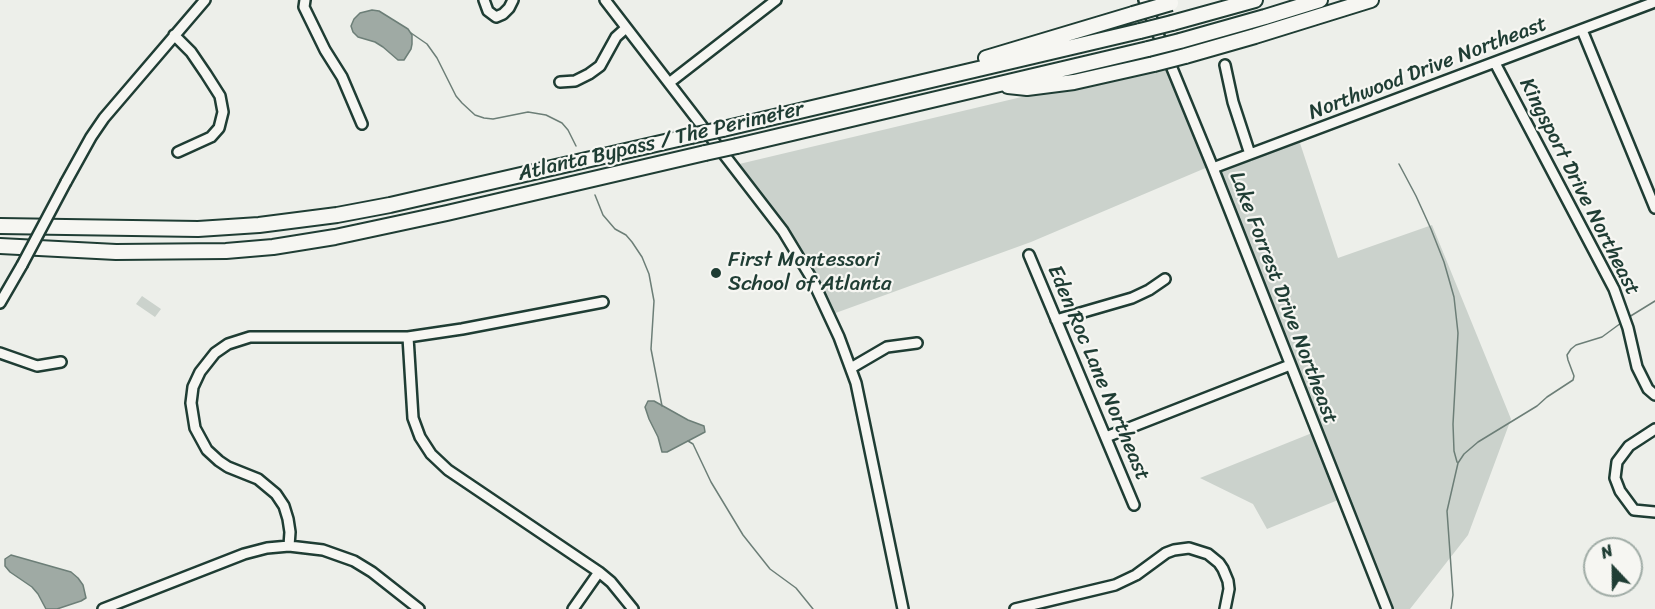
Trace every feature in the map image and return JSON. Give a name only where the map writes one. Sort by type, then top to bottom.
[{"type":"highway","name":"Atlanta Bypass / The Perimeter","points":[[0,226],[198,229],[259,225],[337,215],[723,129],[1140,31],[1255,0]]},
{"type":"highway","name":"Atlanta Bypass / The Perimeter","points":[[0,246],[116,252],[226,251],[273,247],[401,224],[1148,49],[1320,0]]},
{"type":"highway","points":[[1000,84],[1027,88],[1074,82],[1154,64],[1266,33],[1371,0]]},
{"type":"highway","points":[[798,111],[855,90],[997,56],[1176,1]]},
{"type":"street","points":[[0,303],[91,137],[104,118],[205,0]]},
{"type":"street","points":[[305,0],[304,7],[325,50],[342,77],[362,124]]},
{"type":"street","points":[[484,0],[488,11],[496,17],[509,8],[513,0]]},
{"type":"street","points":[[605,0],[795,248],[812,279],[835,327],[851,368],[861,405],[903,609]]},
{"type":"street","points":[[669,83],[776,0]]},
{"type":"street","name":"Lake Forrest Drive Northeast","points":[[1144,0],[1213,168],[1387,609]]},
{"type":"street","name":"Northwood Drive Northeast","points":[[1213,168],[1655,2]]},
{"type":"street","points":[[560,82],[575,81],[600,66],[616,37],[626,28]]},
{"type":"street","points":[[1582,30],[1655,208]]},
{"type":"street","points":[[174,35],[191,52],[206,74],[220,96],[223,112],[219,128],[211,137],[178,152]]},
{"type":"street","name":"Kingsport Drive Northeast","points":[[1495,63],[1614,289],[1628,328],[1637,367],[1648,389],[1655,395]]},
{"type":"street","points":[[1225,65],[1233,102],[1250,154]]},
{"type":"street","name":"Eden Roc Lane Northeast","points":[[1029,255],[1134,505]]},
{"type":"street","points":[[1056,320],[1132,298],[1165,279]]},
{"type":"street","points":[[289,546],[288,519],[284,506],[276,494],[258,478],[219,461],[207,450],[198,436],[191,403],[194,387],[209,359],[221,349],[235,341],[250,337],[408,337],[603,302]]},
{"type":"street","points":[[408,337],[413,418],[420,437],[431,454],[448,470],[599,572],[611,582],[633,609]]},
{"type":"street","points":[[851,368],[887,347],[917,343]]},
{"type":"street","points":[[0,352],[37,366],[61,362]]},
{"type":"street","points":[[1106,437],[1290,365]]},
{"type":"street","points":[[1655,429],[1629,446],[1617,462],[1615,478],[1620,491],[1634,510],[1655,512]]},
{"type":"street","points":[[103,609],[244,554],[267,548],[289,546],[323,550],[354,561],[372,572],[419,609]]},
{"type":"street","points":[[1021,608],[1115,585],[1136,575],[1166,553],[1189,548],[1208,554],[1223,569],[1229,589],[1225,609]]},
{"type":"street","points":[[573,609],[599,572]]},
{"type":"shaded area","points":[[379,11],[408,29],[412,35],[411,49],[404,60],[398,60],[375,42],[358,37],[353,32],[351,26],[354,19],[360,13]]},
{"type":"shaded area","points":[[1169,62],[1215,163],[1297,134],[1338,258],[1432,225],[1511,419],[1468,535],[1410,609],[1386,609],[1343,498],[1267,529],[1253,504],[1200,478],[1317,431],[1215,164],[1031,242],[830,315],[795,239],[735,165]]},
{"type":"shaded area","points":[[142,296],[161,309],[155,317],[136,304]]},
{"type":"shaded area","points":[[648,401],[654,401],[704,426],[705,432],[667,452],[662,452],[645,407]]},
{"type":"shaded area","points":[[11,555],[71,572],[83,585],[86,598],[57,609],[46,609],[32,587],[5,566],[5,559]]},
{"type":"waterway","points":[[411,33],[427,44],[437,58],[456,96],[475,115],[493,119],[528,112],[546,115],[562,123],[576,146]]},
{"type":"waterway","points":[[1399,164],[1431,229],[1454,297],[1458,333],[1453,424],[1454,451],[1457,462]]},
{"type":"waterway","points":[[595,195],[603,215],[615,229],[626,235],[632,242],[649,274],[654,301],[651,349],[662,406]]},
{"type":"waterway","points":[[1629,317],[1655,301]]},
{"type":"waterway","points":[[1451,609],[1453,595],[1447,511],[1458,463],[1464,454],[1478,442],[1537,406],[1573,380],[1574,376],[1567,355],[1571,349],[1576,345],[1602,337],[1621,323]]},
{"type":"waterway","points":[[688,441],[693,444],[711,482],[743,535],[770,569],[796,588],[813,609]]},
{"type":"place","name":"First Montessori School of Atlanta","points":[[716,273]]}]
